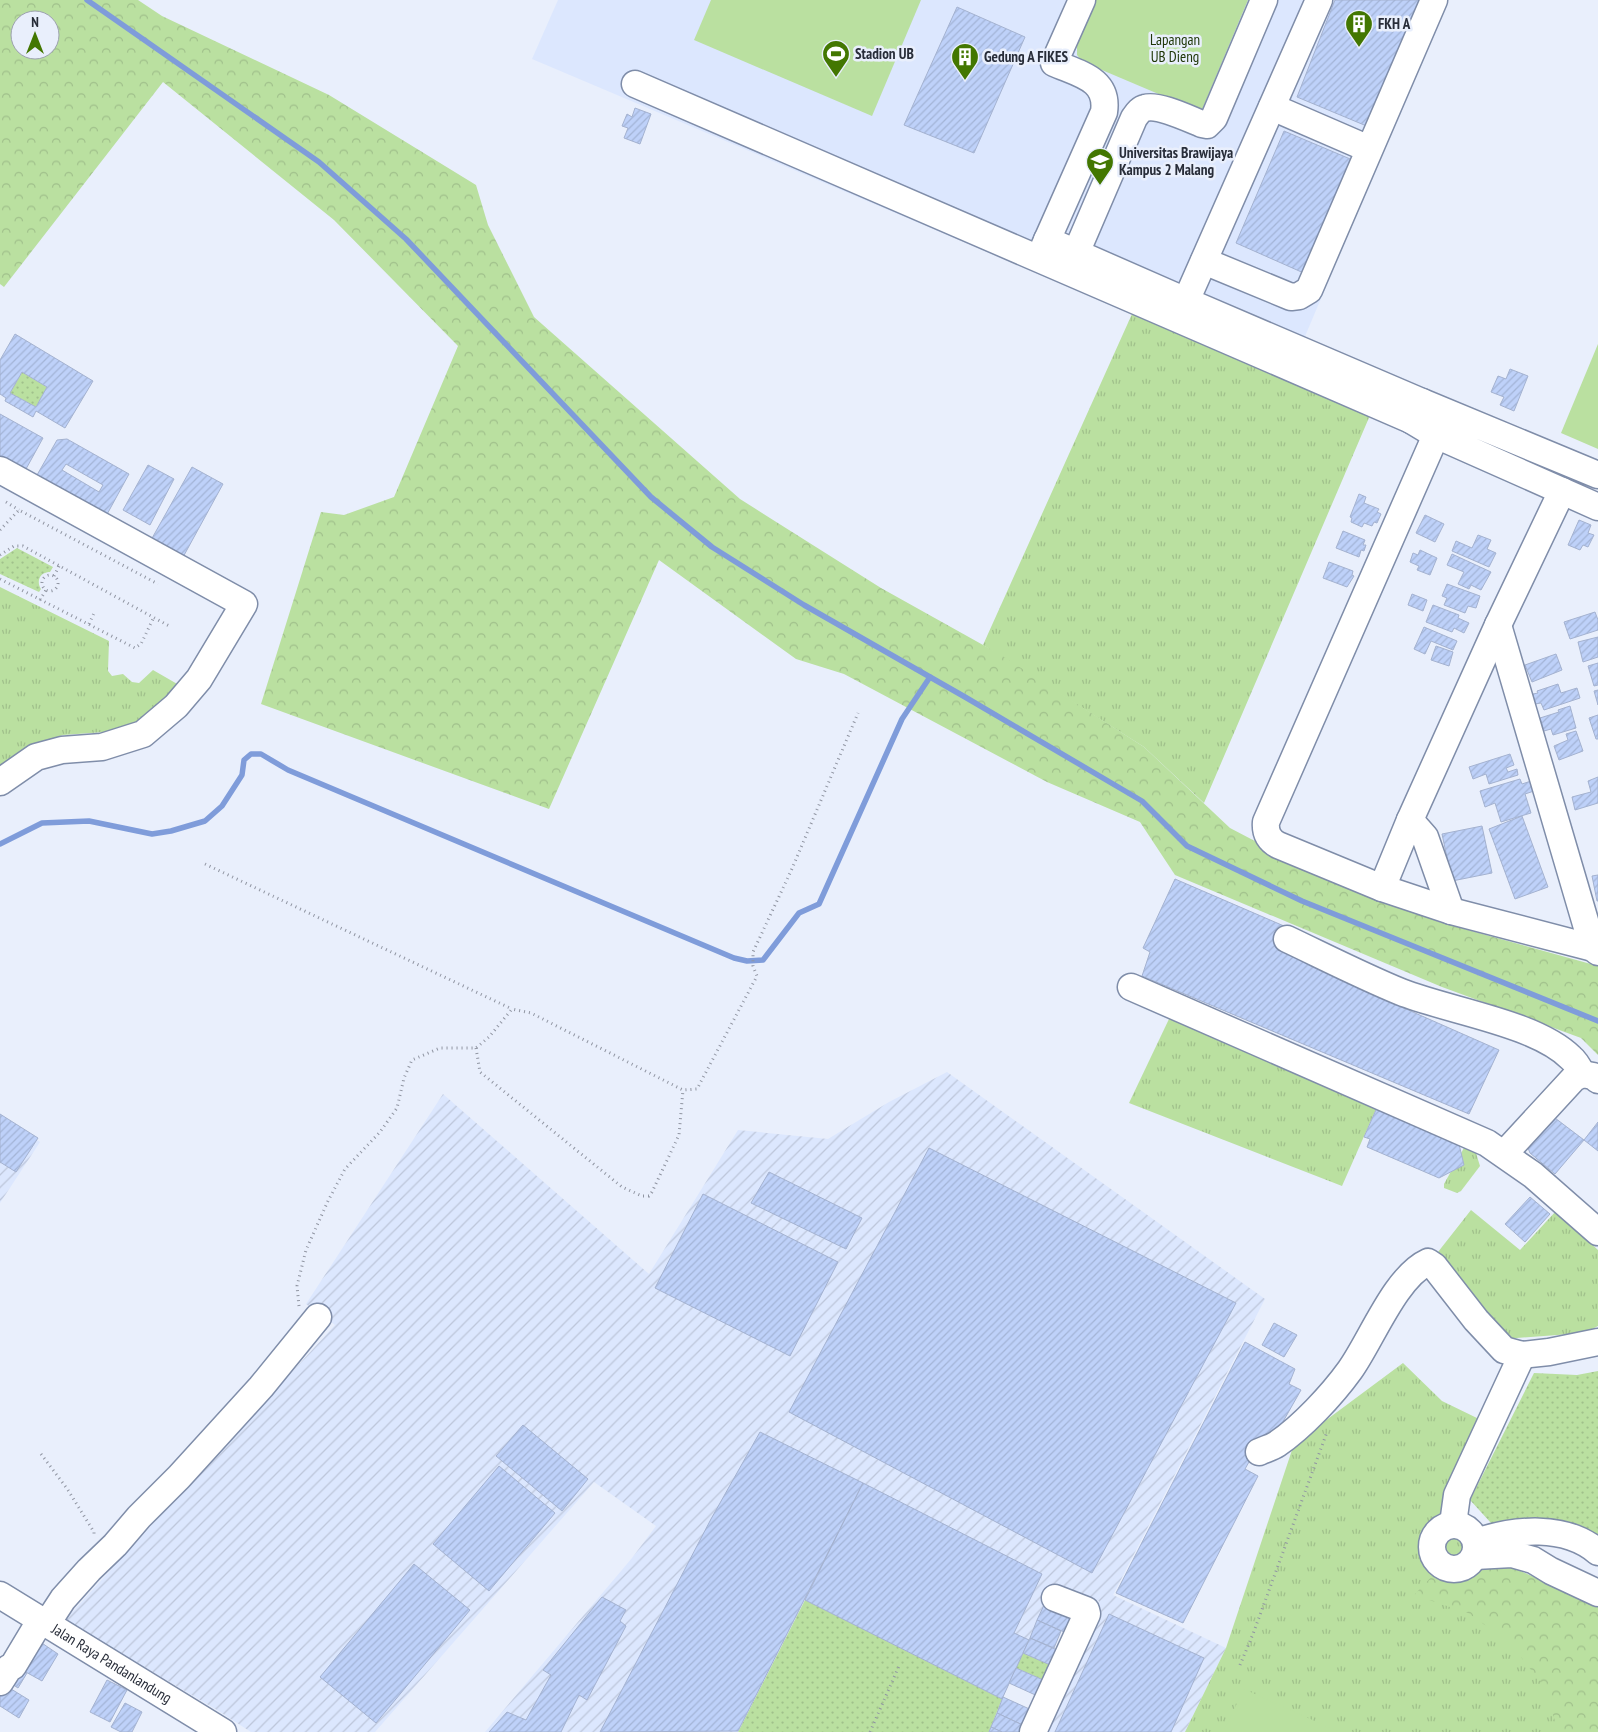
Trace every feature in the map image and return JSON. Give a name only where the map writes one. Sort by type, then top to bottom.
[{"type":"street","points":[[1043,249],[1104,112],[1103,94],[1094,80],[1054,63],[1082,0]]},
{"type":"street","points":[[1076,253],[1138,112],[1145,108],[1161,109],[1202,124],[1206,125],[1210,122],[1214,118],[1264,0]]},
{"type":"street","points":[[1186,301],[1319,0]]},
{"type":"street","points":[[1204,261],[1291,297],[1299,296],[1308,290],[1434,0]]},
{"type":"street","points":[[635,84],[1043,249],[1416,411],[1467,421],[1598,475]]},
{"type":"street","points":[[1272,107],[1369,149]]},
{"type":"street","points":[[1043,249],[1076,253],[1186,301],[1416,411],[1436,435],[1598,506]]},
{"type":"street","points":[[1436,435],[1266,822],[1266,833],[1273,842],[1382,888],[1451,910],[1596,950]]},
{"type":"street","points":[[0,470],[244,604],[199,679],[176,706],[143,734],[102,747],[62,750],[36,757],[0,782]]},
{"type":"street","points":[[1382,888],[1410,820],[1498,624],[1562,491]]},
{"type":"street","points":[[1498,624],[1596,950]]},
{"type":"street","points":[[1410,820],[1426,837],[1451,910]]},
{"type":"street","points":[[1287,939],[1404,993],[1438,1005],[1502,1023],[1534,1035],[1558,1047],[1572,1058],[1590,1077]]},
{"type":"street","points":[[1131,987],[1487,1143],[1533,1175],[1598,1232]]},
{"type":"street","points":[[1504,1154],[1574,1078],[1590,1077]]},
{"type":"street","points":[[1259,1452],[1275,1445],[1293,1432],[1326,1398],[1350,1370],[1393,1299],[1412,1273],[1428,1262],[1434,1266],[1476,1320],[1504,1350],[1522,1355],[1549,1352],[1598,1342]]},
{"type":"street","points":[[0,1682],[43,1623],[88,1570],[115,1545],[261,1387],[315,1321]]},
{"type":"street","points":[[1453,1524],[1457,1495],[1522,1355]]},
{"type":"street","points":[[1476,1549],[1468,1529],[1461,1525],[1453,1524],[1440,1529],[1432,1542],[1434,1556],[1438,1562],[1450,1569],[1465,1567],[1476,1549],[1496,1535],[1520,1532],[1544,1532],[1569,1536],[1590,1545],[1598,1552]]},
{"type":"street","points":[[1476,1549],[1512,1554],[1533,1560],[1598,1593]]},
{"type":"street","name":"Jalan Raya Pandanlandung","points":[[0,1595],[223,1732]]},
{"type":"street","points":[[1033,1732],[1087,1614],[1086,1610],[1055,1598]]},
{"type":"path","points":[[6,502],[164,587]]},
{"type":"path","points":[[0,530],[18,510]]},
{"type":"path","points":[[0,555],[14,546],[23,546],[172,627]]},
{"type":"path","points":[[54,576],[59,566]]},
{"type":"path","points":[[46,590],[42,584],[42,579],[46,575],[54,576]]},
{"type":"path","points":[[46,590],[52,590],[57,587],[57,579],[54,576]]},
{"type":"path","points":[[0,579],[135,648],[141,644],[154,618]]},
{"type":"path","points":[[40,600],[46,590]]},
{"type":"path","points":[[88,624],[95,611]]},
{"type":"path","points":[[205,864],[512,1009],[531,1013],[684,1090],[697,1089],[757,976],[753,966],[754,952],[791,871],[858,713]]},
{"type":"path","points":[[315,1321],[300,1310],[297,1286],[306,1250],[345,1169],[380,1132],[397,1108],[404,1078],[412,1060],[440,1048],[476,1048],[512,1009]]},
{"type":"path","points":[[476,1048],[480,1072],[622,1187],[642,1196],[649,1196],[652,1192],[679,1135],[684,1090]]},
{"type":"path","points":[[1240,1665],[1327,1432]]},
{"type":"path","points":[[41,1454],[68,1490],[94,1532],[94,1539]]},
{"type":"path","points":[[870,1732],[899,1666]]},
{"type":"shaded area","name":"Universitas Brawijaya Kampus 2 Malang","points":[[558,0],[1447,0],[1287,379],[532,59]]},
{"type":"shaded area","points":[[947,1072],[1265,1299],[1113,1595],[1226,1648],[1185,1732],[1039,1732],[1099,1601],[1052,1589],[1002,1699],[805,1600],[738,1732],[485,1732],[632,1558],[656,1526],[594,1482],[375,1732],[251,1732],[65,1620],[335,1325],[306,1304],[443,1094],[649,1274],[738,1130],[828,1139],[889,1102]]},
{"type":"shaded area","points":[[0,1115],[40,1142],[0,1203]]},
{"type":"green space","points":[[0,0],[138,0],[162,16],[329,95],[476,185],[488,225],[534,317],[740,499],[881,588],[1001,655],[1144,747],[1230,828],[1299,864],[1439,922],[1598,966],[1598,1055],[1581,1038],[1442,987],[1175,875],[1140,822],[1047,782],[844,674],[796,659],[659,560],[549,809],[261,704],[321,512],[344,515],[394,497],[458,346],[334,220],[163,82],[4,287],[0,284]]},
{"type":"green space","name":"Stadion UB","points":[[711,0],[921,0],[872,116],[694,40]]},
{"type":"green space","name":"Lapangan UB Dieng","points":[[1094,0],[1248,0],[1201,112],[1083,62],[1077,55],[1077,42]]},
{"type":"green space","points":[[1132,314],[1371,413],[1204,803],[1144,747],[983,645]]},
{"type":"green space","points":[[1598,344],[1598,449],[1561,433]]},
{"type":"green space","points":[[22,372],[47,387],[36,407],[10,393]]},
{"type":"green space","points":[[17,548],[53,567],[50,572],[41,575],[39,583],[41,589],[39,592],[0,574],[0,559]]},
{"type":"green space","points":[[0,587],[109,641],[108,671],[112,676],[123,674],[132,682],[139,683],[153,670],[179,685],[135,723],[105,732],[63,735],[46,741],[0,769]]},
{"type":"green space","points":[[1176,1018],[1377,1107],[1342,1186],[1129,1103],[1169,1019]]},
{"type":"green space","points":[[1465,1146],[1476,1153],[1480,1166],[1461,1191],[1457,1193],[1444,1188],[1444,1184]]},
{"type":"green space","points":[[1471,1210],[1520,1250],[1556,1211],[1598,1250],[1598,1326],[1584,1333],[1504,1339],[1438,1252]]},
{"type":"green space","points":[[1403,1363],[1442,1401],[1479,1419],[1440,1513],[1426,1539],[1426,1556],[1437,1571],[1468,1574],[1482,1566],[1598,1606],[1598,1732],[1185,1732],[1226,1648],[1294,1444]]},
{"type":"green space","points":[[1598,1371],[1598,1536],[1576,1527],[1562,1524],[1531,1522],[1491,1523],[1470,1500],[1534,1373],[1577,1375]]},
{"type":"green space","points":[[1452,1537],[1461,1541],[1465,1550],[1461,1559],[1452,1563],[1443,1559],[1439,1550],[1443,1541]]},
{"type":"green space","points":[[1503,1563],[1598,1606],[1598,1732],[1559,1732],[1542,1684],[1510,1643],[1468,1613],[1414,1595],[1437,1571],[1468,1574],[1482,1566]]},
{"type":"green space","points":[[805,1600],[1002,1699],[989,1732],[738,1732]]},
{"type":"green space","points":[[1023,1653],[1057,1668],[1050,1683],[1016,1668]]},
{"type":"green space","points":[[1244,1689],[1339,1732],[1223,1732]]},
{"type":"building","name":"FKH A","points":[[1335,0],[1422,0],[1369,127],[1297,97]]},
{"type":"building","name":"Gedung A FIKES","points":[[957,7],[1025,37],[974,153],[904,125]]},
{"type":"building","points":[[635,108],[651,114],[640,144],[624,138],[628,128],[622,126],[627,114],[632,117]]},
{"type":"building","points":[[1284,131],[1355,161],[1306,274],[1236,243]]},
{"type":"building","points":[[15,334],[93,381],[65,428],[36,411],[33,417],[5,401],[6,398],[0,394],[0,360]],"holes":[[[22,372],[47,387],[36,407],[10,393]]]},
{"type":"building","points":[[1510,369],[1528,376],[1514,411],[1500,405],[1504,397],[1491,392],[1498,376],[1506,379]]},
{"type":"building","points":[[0,414],[43,438],[26,469],[12,462],[10,466],[0,461]]},
{"type":"building","points":[[67,439],[129,474],[105,518],[38,483],[37,475],[57,440]],"holes":[[[66,464],[103,485],[99,492],[62,470]]]},
{"type":"building","points":[[148,465],[174,479],[150,525],[123,510]]},
{"type":"building","points":[[192,467],[223,484],[182,559],[151,540]]},
{"type":"building","points":[[1359,494],[1366,497],[1364,503],[1379,509],[1377,512],[1381,514],[1377,523],[1374,522],[1372,526],[1364,523],[1362,527],[1351,522],[1352,518],[1350,517]]},
{"type":"building","points":[[1425,515],[1444,524],[1435,542],[1416,533]]},
{"type":"building","points":[[1579,520],[1591,525],[1588,533],[1594,535],[1588,547],[1583,545],[1580,550],[1568,545]]},
{"type":"building","points":[[1343,531],[1365,540],[1363,545],[1366,545],[1364,551],[1361,550],[1359,557],[1336,548]]},
{"type":"building","points":[[1478,535],[1491,540],[1487,549],[1496,553],[1489,567],[1452,551],[1456,541],[1472,548]]},
{"type":"building","points":[[1420,550],[1437,558],[1430,575],[1417,570],[1419,566],[1410,562],[1413,553],[1418,555]]},
{"type":"building","points":[[1452,554],[1491,572],[1481,590],[1471,585],[1469,589],[1458,584],[1464,572],[1447,565]]},
{"type":"building","points":[[1329,562],[1353,571],[1352,575],[1354,576],[1347,587],[1323,578]]},
{"type":"building","points":[[1447,584],[1480,596],[1476,608],[1468,606],[1465,613],[1444,605],[1447,598],[1442,596]]},
{"type":"building","points":[[1412,594],[1427,600],[1423,611],[1408,605]]},
{"type":"building","points":[[1433,605],[1459,615],[1458,618],[1469,623],[1464,633],[1454,628],[1452,632],[1426,622]]},
{"type":"building","points":[[1595,612],[1598,620],[1598,630],[1570,639],[1564,622]]},
{"type":"building","points":[[1424,627],[1457,641],[1453,650],[1431,641],[1425,654],[1414,649]]},
{"type":"building","points":[[1598,637],[1598,657],[1583,662],[1578,642]]},
{"type":"building","points":[[1436,646],[1453,652],[1449,666],[1431,660]]},
{"type":"building","points":[[1556,654],[1562,670],[1532,682],[1525,665]]},
{"type":"building","points":[[1598,663],[1598,685],[1594,686],[1588,666]]},
{"type":"building","points":[[1558,684],[1561,693],[1577,688],[1580,698],[1544,710],[1541,703],[1535,704],[1533,694]]},
{"type":"building","points":[[1598,690],[1598,705],[1594,691]]},
{"type":"building","points":[[1570,706],[1576,728],[1553,735],[1551,729],[1544,731],[1540,718]]},
{"type":"building","points":[[1598,715],[1598,739],[1596,739],[1589,718]]},
{"type":"building","points":[[1576,731],[1583,751],[1559,760],[1554,746],[1568,740],[1566,734]]},
{"type":"building","points":[[1510,754],[1514,765],[1506,768],[1508,772],[1517,769],[1518,775],[1489,784],[1486,774],[1473,779],[1469,767]]},
{"type":"building","points":[[1598,777],[1598,803],[1575,810],[1572,797],[1591,792],[1588,781]]},
{"type":"building","points":[[1520,779],[1522,784],[1531,781],[1534,791],[1525,794],[1531,813],[1501,822],[1495,803],[1485,807],[1480,791]]},
{"type":"building","points":[[1522,816],[1548,887],[1515,899],[1489,829]]},
{"type":"building","points":[[1482,826],[1492,873],[1452,881],[1442,834]]},
{"type":"building","points":[[1598,875],[1598,901],[1597,901],[1592,876]]},
{"type":"building","points":[[1175,879],[1284,926],[1278,943],[1398,1000],[1397,1005],[1499,1050],[1469,1114],[1142,976],[1150,952],[1143,948]]},
{"type":"building","points":[[1379,1103],[1458,1140],[1464,1165],[1439,1178],[1367,1147],[1370,1139],[1364,1137]]},
{"type":"building","points":[[0,1114],[38,1138],[16,1172],[0,1162]]},
{"type":"building","points":[[1555,1118],[1584,1140],[1555,1174],[1530,1153],[1528,1148]]},
{"type":"building","points":[[1598,1122],[1598,1151],[1584,1140]]},
{"type":"building","points":[[929,1148],[1236,1303],[1092,1573],[789,1412]]},
{"type":"building","points":[[769,1172],[862,1218],[846,1249],[751,1203]]},
{"type":"building","points":[[703,1194],[838,1262],[790,1356],[655,1288]]},
{"type":"building","points":[[1530,1197],[1550,1214],[1525,1242],[1505,1224]]},
{"type":"building","points":[[1274,1323],[1297,1335],[1284,1357],[1262,1345]]},
{"type":"building","points":[[1245,1342],[1295,1369],[1289,1384],[1301,1390],[1272,1441],[1263,1437],[1245,1469],[1258,1476],[1183,1623],[1116,1593]]},
{"type":"building","points":[[523,1425],[588,1479],[562,1511],[496,1456]]},
{"type":"building","points":[[760,1432],[863,1483],[738,1731],[600,1732],[711,1519]]},
{"type":"building","points":[[499,1466],[555,1513],[489,1591],[433,1544]]},
{"type":"building","points":[[863,1483],[1042,1574],[1014,1633],[1029,1640],[1002,1699],[805,1600]]},
{"type":"building","points":[[414,1564],[470,1610],[376,1723],[320,1677]]},
{"type":"building","points":[[602,1597],[626,1610],[620,1621],[626,1626],[587,1700],[579,1695],[561,1732],[489,1732],[507,1712],[526,1720],[551,1675],[543,1670]]},
{"type":"building","points":[[1045,1603],[1079,1618],[1071,1635],[1037,1620]]},
{"type":"building","points":[[1109,1614],[1204,1658],[1171,1732],[1055,1732]]},
{"type":"building","points":[[1037,1620],[1061,1631],[1054,1648],[1030,1638]]},
{"type":"building","points":[[33,1637],[58,1654],[42,1681],[15,1666]]},
{"type":"building","points":[[1030,1638],[1064,1653],[1057,1668],[1023,1653]]},
{"type":"building","points":[[15,1666],[27,1673],[18,1688],[6,1680]]},
{"type":"building","points":[[1016,1668],[1050,1683],[1042,1698],[1009,1683]]},
{"type":"building","points":[[107,1680],[127,1690],[110,1722],[90,1712]]},
{"type":"building","points":[[3,1684],[29,1700],[19,1718],[0,1706],[0,1689]]},
{"type":"building","points":[[1003,1697],[1036,1712],[1029,1728],[997,1713]]},
{"type":"building","points":[[125,1703],[142,1712],[132,1732],[121,1732],[111,1727]]},
{"type":"building","points":[[997,1713],[1029,1728],[1027,1732],[1002,1732],[991,1727]]},
{"type":"building","points":[[991,1727],[1002,1732],[989,1732]]},
{"type":"waterway","points":[[87,0],[319,162],[406,239],[651,497],[712,547],[804,605],[1142,801],[1187,846],[1302,901],[1598,1021]]},
{"type":"waterway","points":[[0,844],[42,823],[89,821],[152,834],[171,831],[205,821],[222,806],[242,775],[244,760],[251,754],[261,754],[288,770],[734,958],[747,961],[763,960],[799,913],[819,904],[902,719],[930,677]]},
{"type":"place","name":"FKH A","points":[[1359,48]]},
{"type":"place","name":"Stadion UB","points":[[836,78]]},
{"type":"place","name":"Gedung A FIKES","points":[[965,81]]},
{"type":"place","name":"Universitas Brawijaya Kampus 2 Malang","points":[[1100,186]]}]
